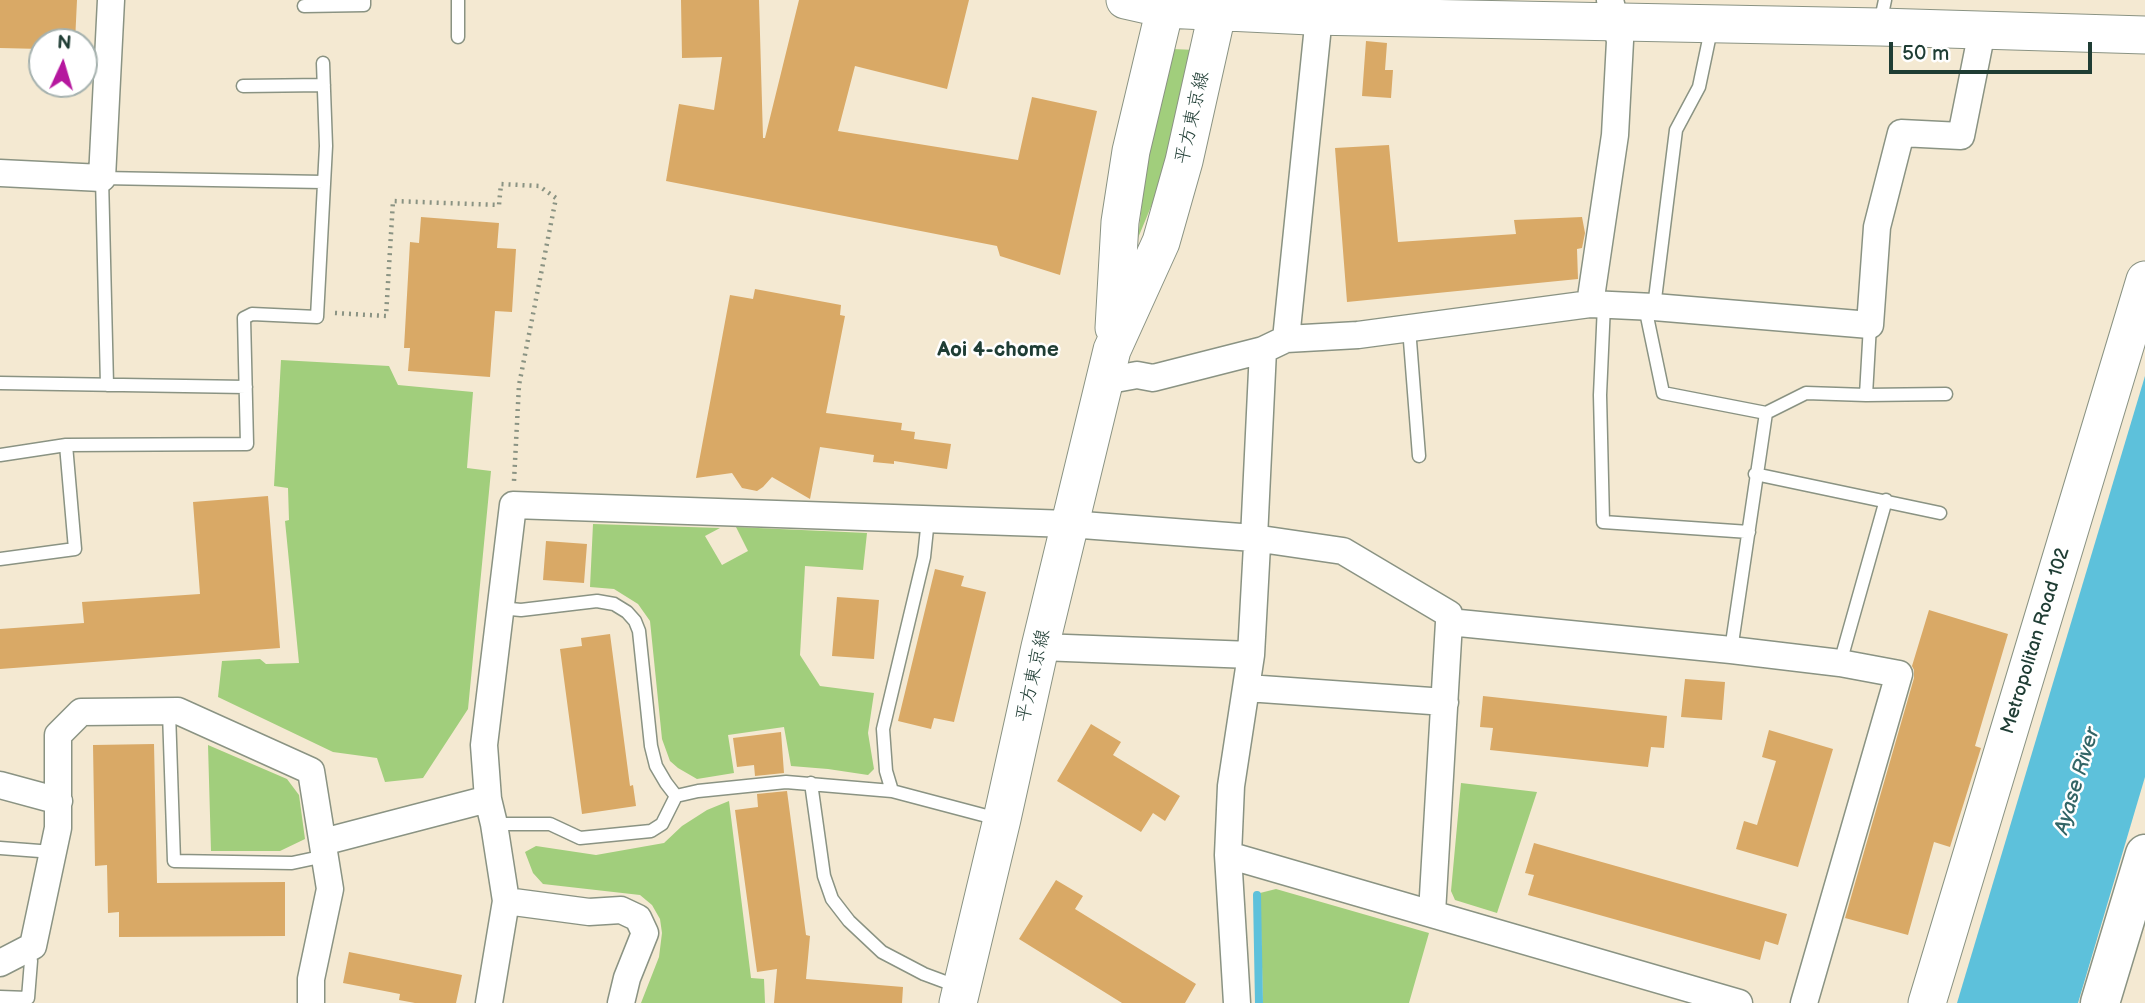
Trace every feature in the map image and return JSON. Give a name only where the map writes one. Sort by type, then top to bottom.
[{"type":"highway","points":[[2100,1003],[2145,854]]},
{"type":"highway","points":[[2124,1003],[2145,938]]},
{"type":"main road","points":[[1125,0],[1312,11],[1613,11],[1719,21],[1882,13],[1982,31],[2145,35]]},
{"type":"main road","name":"平方東京線","points":[[960,995],[1108,366],[1120,222],[1131,151],[1166,4]]},
{"type":"main road","name":"平方東京線","points":[[1108,366],[1161,242],[1184,161],[1219,6]]},
{"type":"main road","name":"Metropolitan Road 102","points":[[1927,1003],[2145,280]]},
{"type":"street","points":[[0,173],[102,178],[111,0]]},
{"type":"street","points":[[1237,1003],[1228,855],[1231,786],[1251,655],[1257,545],[1254,538],[1312,11]]},
{"type":"street","points":[[1597,304],[1615,135],[1620,41],[1613,11]]},
{"type":"street","points":[[1108,366],[1153,378],[1274,344],[1597,304],[1870,325],[1877,227],[1901,133],[1961,136],[1982,31]]},
{"type":"street","points":[[489,1003],[506,901],[491,812],[484,745],[513,505],[1069,524],[1254,538],[1343,551],[1449,614],[1432,913]]},
{"type":"street","points":[[1449,622],[1731,650],[1840,663],[1899,674],[1804,1003]]},
{"type":"street","points":[[1040,647],[1251,655]]},
{"type":"street","points":[[1247,688],[1445,702]]},
{"type":"street","points":[[0,963],[33,946],[58,828],[58,735],[81,712],[178,711],[310,771],[330,889],[311,979],[312,1003]]},
{"type":"street","points":[[0,785],[59,801]]},
{"type":"street","points":[[324,849],[491,812]]},
{"type":"street","points":[[1228,855],[1739,1003]]},
{"type":"street","points":[[506,901],[589,912],[621,910],[638,918],[645,933],[627,978],[621,1003]]},
{"type":"lane","points":[[304,6],[364,5],[364,0]]},
{"type":"lane","points":[[458,0],[458,37]]},
{"type":"lane","points":[[1719,21],[1699,87],[1676,130],[1650,307],[1663,393],[1766,413],[1805,393],[1946,394]]},
{"type":"lane","points":[[0,455],[66,444],[247,444],[244,318],[252,314],[317,317],[326,146],[323,63]]},
{"type":"lane","points":[[243,86],[324,85]]},
{"type":"lane","points":[[107,385],[102,178],[323,182]]},
{"type":"lane","points":[[1597,304],[1603,522],[1749,532]]},
{"type":"lane","points":[[1866,395],[1870,325]]},
{"type":"lane","points":[[1409,328],[1419,456]]},
{"type":"lane","points":[[0,383],[246,387]]},
{"type":"lane","points":[[1731,650],[1766,413]]},
{"type":"lane","points":[[0,559],[75,549],[66,444]]},
{"type":"lane","points":[[1755,474],[1940,513]]},
{"type":"lane","points":[[1840,663],[1885,500]]},
{"type":"lane","points":[[892,791],[886,771],[883,729],[924,557],[928,519]]},
{"type":"lane","points":[[500,608],[522,610],[597,601],[614,604],[627,612],[639,631],[651,746],[656,766],[676,796]]},
{"type":"lane","points":[[169,712],[174,861],[292,863],[324,849]]},
{"type":"lane","points":[[676,796],[786,782],[811,783],[892,791],[1002,820]]},
{"type":"lane","points":[[811,783],[824,876],[832,899],[849,921],[883,952],[960,995]]},
{"type":"lane","points":[[491,812],[550,824],[580,838],[651,831],[662,824],[676,796]]},
{"type":"lane","points":[[0,848],[53,852]]},
{"type":"lane","points":[[0,997],[28,998],[31,961],[26,949]]},
{"type":"path","points":[[317,311],[386,316],[393,201],[499,205],[501,184],[539,186],[556,198],[519,385],[513,505]]},
{"type":"green space","points":[[1172,49],[1196,50],[1170,161],[1138,238],[1148,152]]},
{"type":"green space","points":[[281,360],[389,366],[398,385],[473,392],[467,468],[491,471],[468,709],[423,778],[385,782],[377,758],[333,752],[218,697],[222,661],[260,659],[266,664],[299,663],[285,521],[289,520],[288,488],[274,486]]},
{"type":"green space","points":[[593,524],[720,528],[705,536],[722,565],[748,551],[736,527],[867,533],[863,570],[805,566],[800,655],[820,686],[874,693],[868,733],[874,769],[868,775],[791,766],[784,727],[728,735],[734,773],[697,779],[678,768],[670,761],[662,739],[650,621],[638,604],[614,589],[590,587]]},
{"type":"green space","points":[[208,745],[287,779],[299,795],[305,839],[280,851],[211,851]]},
{"type":"green space","points":[[1461,783],[1537,792],[1497,913],[1455,900],[1451,891]]},
{"type":"green space","points":[[729,801],[751,978],[764,979],[765,1003],[641,1003],[659,957],[662,933],[660,919],[652,905],[640,895],[543,884],[533,873],[525,852],[536,846],[596,855],[664,843],[682,826],[707,810]]},
{"type":"green space","points":[[1276,889],[1429,933],[1409,1003],[1263,1003],[1260,893]]},
{"type":"water","name":"Ayase River","points":[[2145,376],[2145,777],[2078,1003],[1957,1003]]},
{"type":"building","points":[[0,0],[77,0],[76,28],[28,28],[28,49],[0,48]]},
{"type":"building","points":[[681,0],[759,0],[765,138],[799,0],[969,0],[947,89],[855,66],[838,131],[1018,160],[1032,97],[1097,111],[1060,275],[1000,256],[997,246],[666,181],[679,104],[714,110],[722,57],[682,58]]},
{"type":"building","points":[[1366,41],[1387,43],[1385,70],[1393,70],[1391,98],[1362,96]]},
{"type":"building","points":[[1389,145],[1398,242],[1516,234],[1514,220],[1582,217],[1585,233],[1582,248],[1577,249],[1578,279],[1347,302],[1335,148]]},
{"type":"building","points":[[421,217],[499,223],[497,248],[516,249],[512,312],[495,311],[490,377],[408,371],[410,348],[404,348],[410,242],[419,243]]},
{"type":"building","points":[[755,289],[841,305],[840,315],[845,316],[826,413],[902,423],[901,430],[915,432],[914,439],[951,444],[947,469],[894,461],[894,464],[873,462],[874,455],[820,447],[810,499],[772,477],[757,491],[742,488],[732,473],[696,478],[730,295],[753,299]]},
{"type":"building","points":[[268,496],[280,648],[0,669],[0,629],[84,623],[82,602],[200,594],[193,502]]},
{"type":"building","points":[[546,541],[587,544],[584,583],[543,580]]},
{"type":"building","points":[[935,569],[964,576],[961,586],[986,592],[954,722],[934,718],[931,729],[898,721]]},
{"type":"building","points":[[837,597],[879,600],[874,659],[832,656]]},
{"type":"building","points":[[1929,610],[2008,634],[1975,746],[1981,748],[1950,847],[1934,842],[1908,935],[1845,918],[1914,678],[1912,666]]},
{"type":"building","points":[[610,634],[630,786],[633,785],[636,806],[582,814],[560,649],[582,646],[581,638]]},
{"type":"building","points":[[1685,679],[1725,682],[1722,720],[1681,717]]},
{"type":"building","points":[[1483,696],[1667,716],[1664,748],[1651,747],[1648,767],[1490,750],[1493,728],[1480,727]]},
{"type":"building","points":[[1091,724],[1121,742],[1113,755],[1180,796],[1165,821],[1153,813],[1141,832],[1057,781]]},
{"type":"building","points":[[1769,730],[1833,749],[1798,867],[1736,849],[1744,821],[1757,825],[1776,761],[1762,757]]},
{"type":"building","points":[[781,732],[784,773],[755,776],[754,765],[737,767],[733,738]]},
{"type":"building","points":[[154,744],[157,883],[285,882],[285,936],[119,937],[119,912],[108,913],[107,865],[95,866],[93,745]]},
{"type":"building","points":[[787,791],[806,935],[810,936],[806,979],[903,987],[902,1003],[774,1003],[777,969],[757,972],[735,810],[758,807],[757,794]]},
{"type":"building","points":[[1534,843],[1787,914],[1778,945],[1765,941],[1760,960],[1528,895],[1534,875],[1525,873]]},
{"type":"building","points":[[1056,880],[1083,896],[1075,909],[1196,984],[1185,1003],[1122,1003],[1019,939]]},
{"type":"building","points":[[349,952],[462,975],[456,1003],[415,1003],[399,1000],[400,994],[343,983]]},
{"type":"waterway","points":[[1257,895],[1259,1003]]},
{"type":"district","name":"Aoi 4-chome","points":[[998,351]]}]
